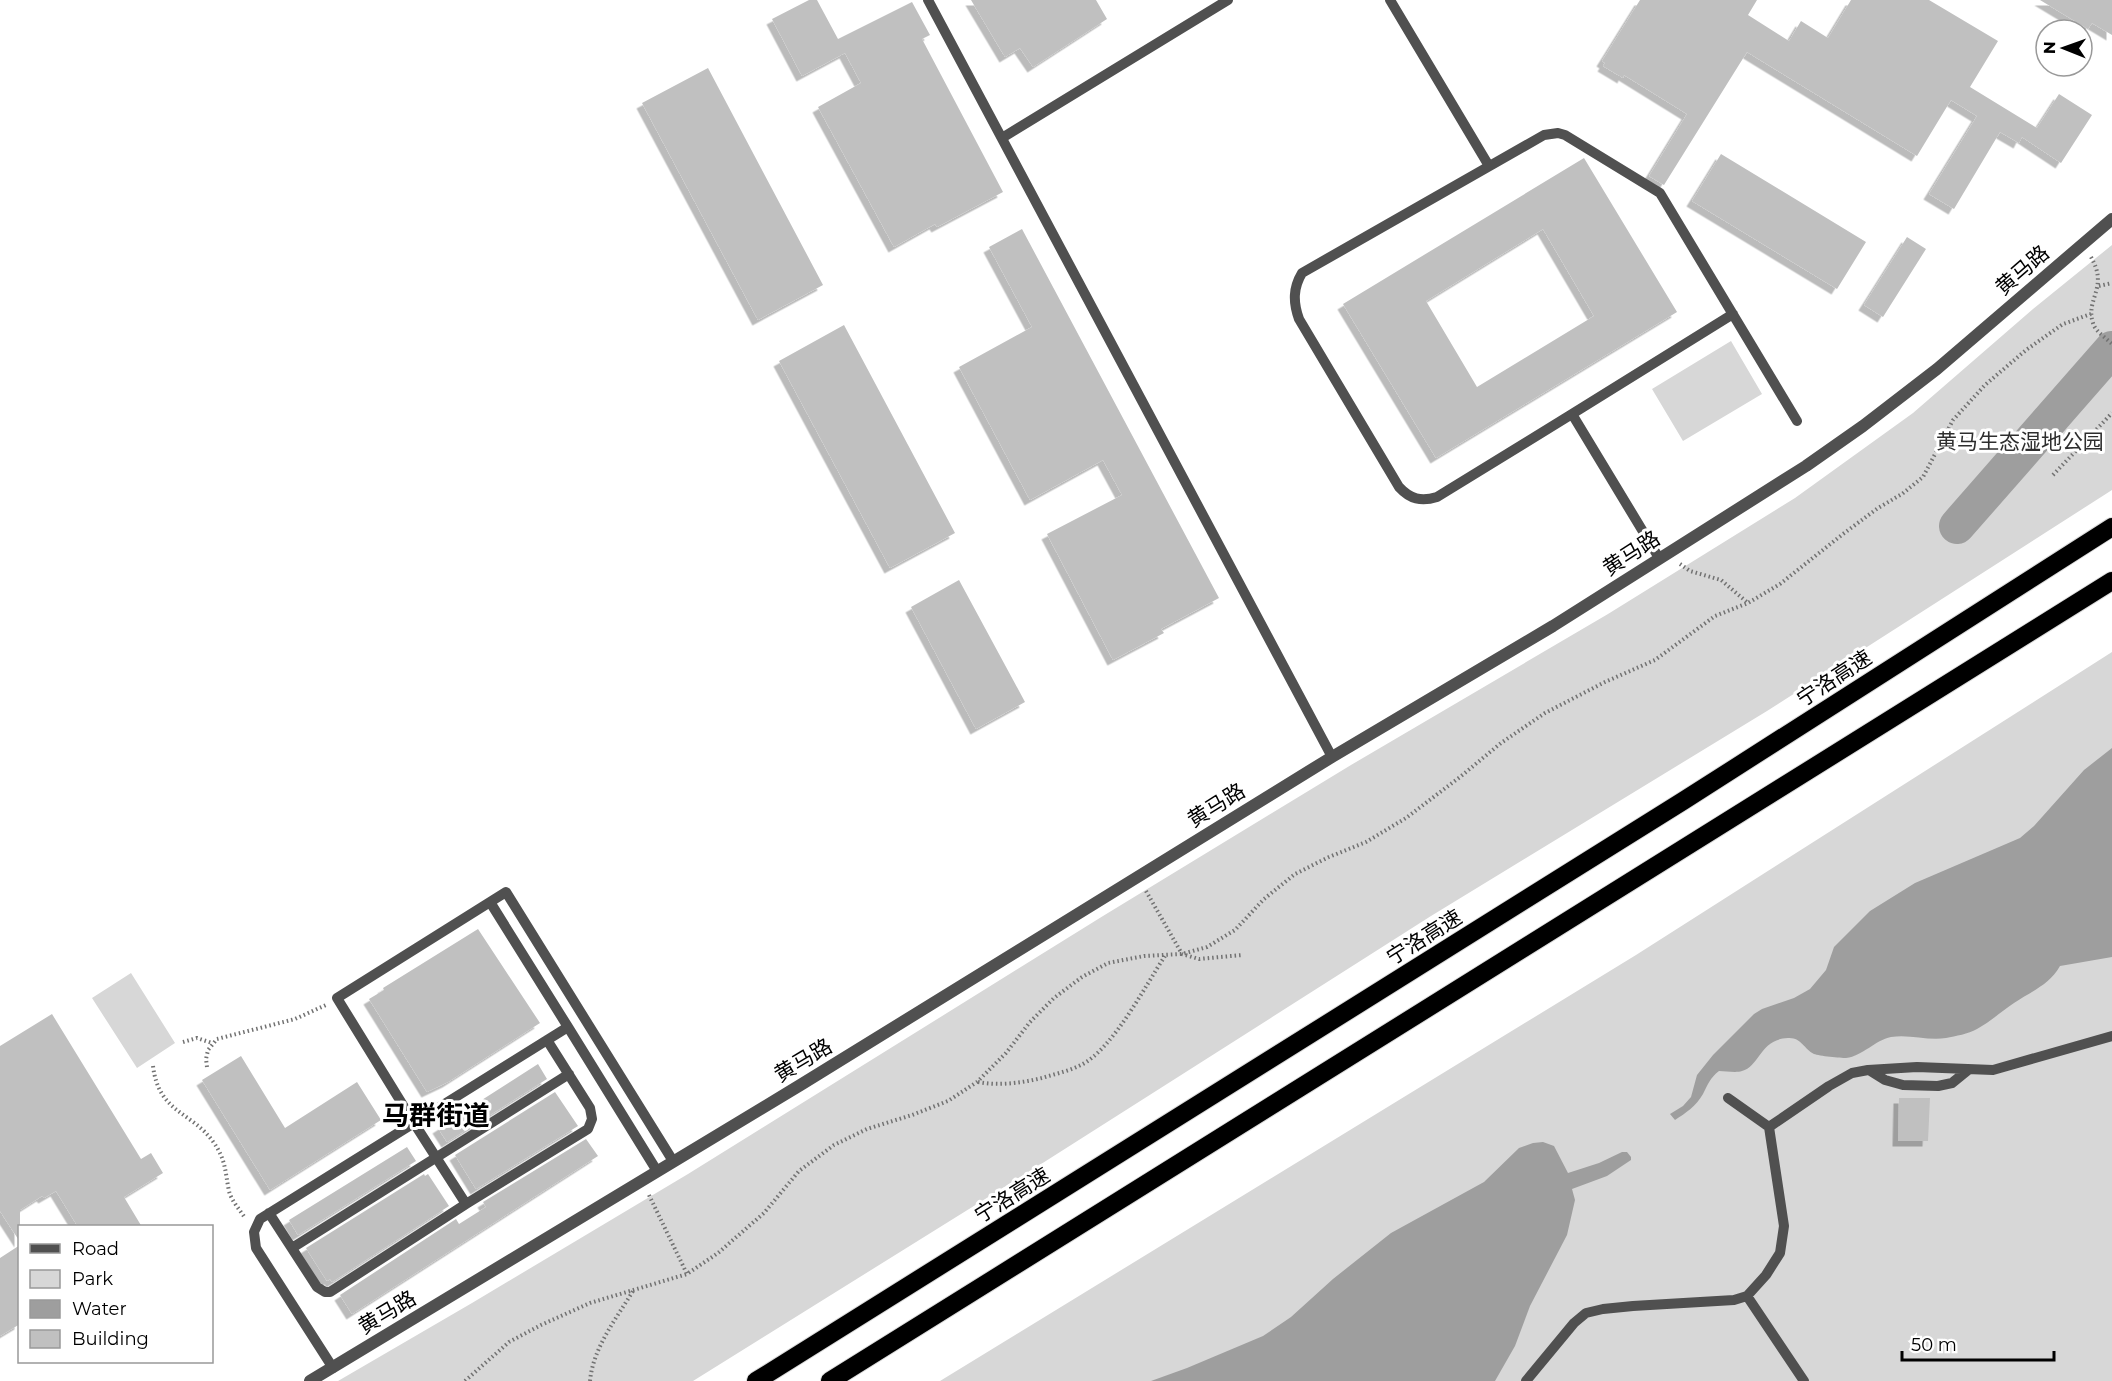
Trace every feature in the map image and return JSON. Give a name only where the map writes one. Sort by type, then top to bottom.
[{"type":"highway","name":"宁洛高速","points":[[756,1381],[1693,795],[2112,527]]},
{"type":"highway","points":[[830,1381],[2112,581]]},
{"type":"street","name":"黄马路","points":[[310,1381],[802,1084],[1332,757],[1553,626],[1806,466],[1937,369],[2112,219]]},
{"type":"lane","points":[[928,0],[1332,757]]},
{"type":"lane","points":[[1002,138],[1228,0]]},
{"type":"lane","points":[[1390,0],[1489,166]]},
{"type":"lane","points":[[1732,314],[1437,497],[1428,500],[1411,498],[1399,487],[1296,311],[1294,294],[1302,273],[1544,135],[1558,134],[1575,141],[1660,193],[1797,421]]},
{"type":"lane","points":[[1572,414],[1659,558]]},
{"type":"lane","points":[[466,1204],[337,998],[506,892],[673,1161]]},
{"type":"lane","points":[[490,902],[657,1171]]},
{"type":"lane","points":[[333,1368],[256,1248],[254,1232],[261,1219],[568,1027]]},
{"type":"lane","points":[[1769,1127],[1852,1073],[1917,1067],[1993,1070],[2112,1036]]},
{"type":"lane","points":[[269,1213],[317,1287],[325,1293],[330,1292],[588,1129],[592,1113],[547,1040]]},
{"type":"lane","points":[[1868,1070],[1885,1080],[1902,1085],[1938,1086],[1952,1083],[1968,1070]]},
{"type":"lane","points":[[292,1248],[569,1074]]},
{"type":"lane","points":[[1526,1381],[1574,1323],[1586,1313],[1623,1307],[1734,1300],[1747,1296],[1766,1275],[1780,1252],[1784,1226],[1769,1127],[1728,1098]]},
{"type":"lane","points":[[1747,1296],[1804,1381]]},
{"type":"path","points":[[2082,244],[2093,260],[2099,275],[2091,314],[2093,325],[2112,344]]},
{"type":"path","points":[[2098,286],[2112,283]]},
{"type":"path","points":[[465,1381],[509,1342],[541,1324],[590,1303],[687,1274],[726,1246],[764,1213],[799,1172],[834,1145],[867,1129],[948,1101],[977,1082],[1006,1053],[1030,1022],[1046,1006],[1082,977],[1108,963],[1144,956],[1182,954],[1208,947],[1235,930],[1264,899],[1295,874],[1366,842],[1406,818],[1501,743],[1545,712],[1655,660],[1715,616],[1748,603],[1780,584],[1843,534],[1923,477],[1953,420],[1985,385],[2026,350],[2063,324],[2091,314]]},
{"type":"path","points":[[2053,475],[2112,413]]},
{"type":"path","points":[[1670,550],[1679,564],[1690,572],[1721,580],[1748,603]]},
{"type":"path","points":[[1137,876],[1182,954],[1198,959],[1242,955]]},
{"type":"path","points":[[977,1082],[990,1084],[1025,1082],[1060,1073],[1082,1064],[1098,1052],[1115,1032],[1165,955]]},
{"type":"path","points":[[207,1067],[206,1059],[212,1043],[223,1036],[295,1019],[337,998]]},
{"type":"path","points":[[183,1042],[197,1038],[212,1043]]},
{"type":"path","points":[[153,1066],[157,1085],[169,1104],[205,1132],[218,1148],[226,1169],[229,1192],[254,1232]]},
{"type":"path","points":[[649,1194],[687,1274]]},
{"type":"path","points":[[590,1381],[592,1365],[606,1335],[634,1289]]},
{"type":"green space","name":"黄马生态湿地公园","points":[[2112,245],[2112,490],[1767,711],[1431,916],[1038,1166],[693,1381],[338,1381],[688,1174],[1103,916],[1351,765],[1608,614],[1795,498],[1913,413],[2033,309]]},
{"type":"green space","points":[[1731,341],[1762,394],[1683,441],[1652,389]]},
{"type":"green space","points":[[2112,652],[2112,1381],[940,1381],[1636,955]]},
{"type":"green space","points":[[131,973],[175,1043],[137,1068],[92,998]]},
{"type":"water","points":[[2112,748],[2112,957],[2060,966],[2056,973],[2040,987],[1982,1026],[1962,1035],[1939,1039],[1891,1037],[1846,1058],[1814,1054],[1796,1039],[1779,1040],[1766,1048],[1748,1068],[1737,1072],[1719,1071],[1711,1079],[1697,1102],[1675,1120],[1670,1114],[1683,1106],[1691,1097],[1697,1075],[1713,1055],[1754,1014],[1810,989],[1826,970],[1834,947],[1870,911],[1915,883],[2020,838],[2034,826],[2084,770]]},
{"type":"water","points":[[1543,1142],[1554,1146],[1568,1173],[1599,1163],[1622,1152],[1627,1152],[1631,1160],[1607,1176],[1572,1189],[1575,1200],[1567,1235],[1530,1306],[1515,1346],[1495,1381],[1151,1381],[1263,1336],[1291,1317],[1333,1279],[1391,1233],[1484,1182],[1519,1148]]},
{"type":"building","points":[[809,0],[817,0],[838,39],[912,2],[930,35],[922,39],[1003,192],[937,227],[935,224],[894,247],[818,107],[861,83],[845,53],[802,76],[772,19]]},
{"type":"building","points":[[971,0],[1096,0],[1107,19],[1033,67],[1020,48],[1005,57]]},
{"type":"building","points":[[1640,0],[1757,0],[1748,15],[1789,41],[1801,21],[1828,38],[1851,0],[1929,0],[1998,41],[1970,87],[2037,128],[2059,94],[2092,115],[2061,163],[2022,137],[2019,143],[2000,132],[1954,209],[1929,194],[1977,116],[1951,100],[1917,156],[1747,52],[1664,185],[1649,176],[1687,114],[1624,75],[1623,78],[1603,66],[1605,63],[1602,61]]},
{"type":"building","points":[[2040,0],[2112,0],[2112,35],[2094,24],[2094,18],[2070,18]]},
{"type":"building","points":[[708,68],[823,285],[758,320],[642,103]]},
{"type":"building","points":[[1721,154],[1866,242],[1837,289],[1692,201]]},
{"type":"building","points":[[1584,158],[1677,312],[1436,458],[1343,304]],"holes":[[[1543,229],[1594,316],[1477,387],[1426,301]]]},
{"type":"building","points":[[1022,229],[1219,598],[1161,629],[1164,633],[1113,660],[1047,534],[1122,495],[1103,460],[1030,500],[959,367],[1032,327],[989,247]]},
{"type":"building","points":[[1907,237],[1926,249],[1883,317],[1864,305]]},
{"type":"building","points":[[844,325],[955,533],[890,568],[779,361]]},
{"type":"building","points":[[959,580],[1025,702],[976,729],[911,607]]},
{"type":"building","points":[[478,929],[540,1023],[448,1082],[427,1092],[369,999]]},
{"type":"building","points":[[52,1014],[141,1159],[151,1153],[163,1173],[124,1197],[141,1225],[77,1225],[56,1191],[44,1198],[42,1196],[20,1210],[18,1239],[0,1211],[0,1046]]},
{"type":"building","points":[[241,1056],[285,1128],[357,1082],[381,1120],[270,1190],[202,1080]]},
{"type":"building","points":[[538,1064],[547,1079],[447,1142],[438,1128]]},
{"type":"building","points":[[555,1092],[578,1126],[476,1189],[455,1155]]},
{"type":"building","points":[[1899,1098],[1930,1098],[1928,1141],[1898,1141]]},
{"type":"building","points":[[586,1139],[598,1156],[352,1314],[340,1295],[456,1219],[459,1224],[486,1207],[483,1202]]},
{"type":"building","points":[[407,1147],[416,1161],[298,1235],[289,1220]]},
{"type":"building","points":[[424,1174],[425,1176],[428,1174],[449,1206],[332,1282],[330,1279],[327,1281],[306,1248]]},
{"type":"building","points":[[18,1246],[18,1325],[0,1336],[0,1258]]},
{"type":"waterway","points":[[1957,526],[2112,349]]},
{"type":"district","name":"马群街道","points":[[436,1115]]}]
